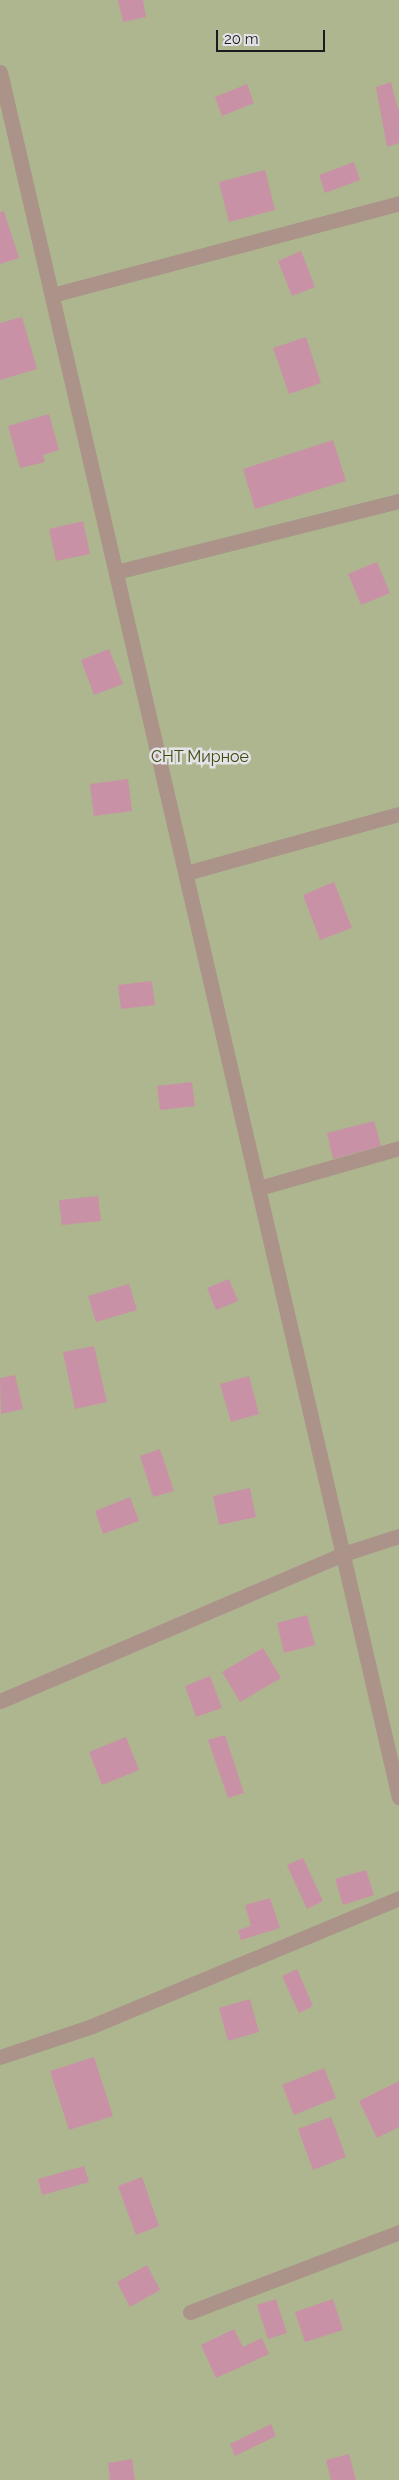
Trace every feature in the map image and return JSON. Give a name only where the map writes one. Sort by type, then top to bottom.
[{"type":"street","points":[[0,72],[399,1797]]},
{"type":"street","points":[[52,295],[399,203]]},
{"type":"street","points":[[116,572],[399,500]]},
{"type":"street","points":[[186,873],[399,814]]},
{"type":"street","points":[[259,1188],[399,1148]]},
{"type":"street","points":[[0,1701],[343,1554],[399,1536]]},
{"type":"street","points":[[0,2057],[92,2026],[399,1898]]},
{"type":"street","points":[[190,2312],[399,2232]]},
{"type":"green space","name":"СНТ Мирное","points":[[0,0],[399,0],[399,2480],[0,2480]]},
{"type":"building","points":[[118,0],[143,0],[146,17],[123,22]]},
{"type":"building","points":[[391,82],[399,112],[399,143],[387,147],[376,87]]},
{"type":"building","points":[[247,84],[254,103],[222,116],[215,97]]},
{"type":"building","points":[[354,162],[360,180],[325,193],[319,175]]},
{"type":"building","points":[[265,170],[275,210],[229,222],[219,182]]},
{"type":"building","points":[[4,211],[19,258],[0,264],[0,212]]},
{"type":"building","points":[[301,251],[315,287],[292,296],[278,261]]},
{"type":"building","points":[[22,317],[37,369],[0,380],[0,323]]},
{"type":"building","points":[[306,337],[321,383],[289,394],[273,348]]},
{"type":"building","points":[[49,414],[59,450],[43,455],[45,462],[20,468],[8,426]]},
{"type":"building","points":[[333,440],[346,481],[255,509],[243,469]]},
{"type":"building","points":[[83,521],[90,554],[56,561],[49,529]]},
{"type":"building","points":[[377,562],[390,593],[361,605],[348,574]]},
{"type":"building","points":[[109,649],[123,684],[94,695],[81,660]]},
{"type":"building","points":[[128,779],[132,811],[94,816],[90,784]]},
{"type":"building","points":[[334,882],[352,928],[320,940],[303,895]]},
{"type":"building","points":[[152,981],[155,1005],[121,1009],[118,985]]},
{"type":"building","points":[[192,1082],[195,1106],[160,1110],[157,1086]]},
{"type":"building","points":[[374,1121],[381,1146],[333,1159],[327,1133]]},
{"type":"building","points":[[98,1196],[101,1221],[62,1225],[59,1200]]},
{"type":"building","points":[[229,1279],[238,1301],[216,1310],[207,1288]]},
{"type":"building","points":[[129,1284],[137,1310],[96,1322],[88,1296]]},
{"type":"building","points":[[94,1346],[107,1402],[75,1409],[63,1352]]},
{"type":"building","points":[[15,1375],[23,1409],[1,1414],[0,1378]]},
{"type":"building","points":[[249,1376],[259,1414],[231,1422],[220,1384]]},
{"type":"building","points":[[160,1449],[174,1491],[153,1497],[140,1456]]},
{"type":"building","points":[[250,1488],[256,1517],[219,1525],[213,1496]]},
{"type":"building","points":[[130,1497],[139,1521],[103,1534],[95,1511]]},
{"type":"building","points":[[307,1615],[315,1645],[284,1653],[277,1623]]},
{"type":"building","points":[[263,1648],[281,1678],[240,1702],[222,1672]]},
{"type":"building","points":[[210,1676],[222,1708],[196,1717],[185,1686]]},
{"type":"building","points":[[225,1735],[244,1793],[228,1798],[208,1740]]},
{"type":"building","points":[[126,1737],[139,1770],[102,1785],[89,1752]]},
{"type":"building","points":[[303,1858],[323,1901],[307,1909],[287,1865]]},
{"type":"building","points":[[366,1870],[374,1895],[343,1905],[335,1879]]},
{"type":"building","points":[[270,1898],[280,1928],[241,1940],[238,1930],[251,1926],[245,1905]]},
{"type":"building","points":[[297,1969],[313,2006],[299,2013],[282,1976]]},
{"type":"building","points":[[250,1999],[259,2032],[228,2041],[219,2008]]},
{"type":"building","points":[[94,2057],[113,2116],[69,2130],[50,2071]]},
{"type":"building","points":[[324,2068],[336,2098],[294,2115],[282,2085]]},
{"type":"building","points":[[399,2081],[399,2127],[377,2138],[359,2101]]},
{"type":"building","points":[[331,2117],[346,2157],[313,2170],[298,2129]]},
{"type":"building","points":[[84,2166],[89,2182],[42,2195],[38,2179]]},
{"type":"building","points":[[142,2177],[159,2226],[136,2235],[118,2186]]},
{"type":"building","points":[[147,2265],[160,2290],[130,2307],[117,2282]]},
{"type":"building","points":[[276,2299],[287,2333],[268,2339],[257,2305]]},
{"type":"building","points":[[333,2299],[343,2330],[305,2342],[295,2312]]},
{"type":"building","points":[[234,2329],[243,2347],[262,2338],[269,2354],[216,2378],[201,2345]]},
{"type":"building","points":[[271,2424],[276,2436],[235,2456],[230,2444]]},
{"type":"building","points":[[349,2454],[356,2480],[331,2480],[326,2460]]},
{"type":"building","points":[[132,2459],[135,2480],[110,2480],[108,2463]]}]
